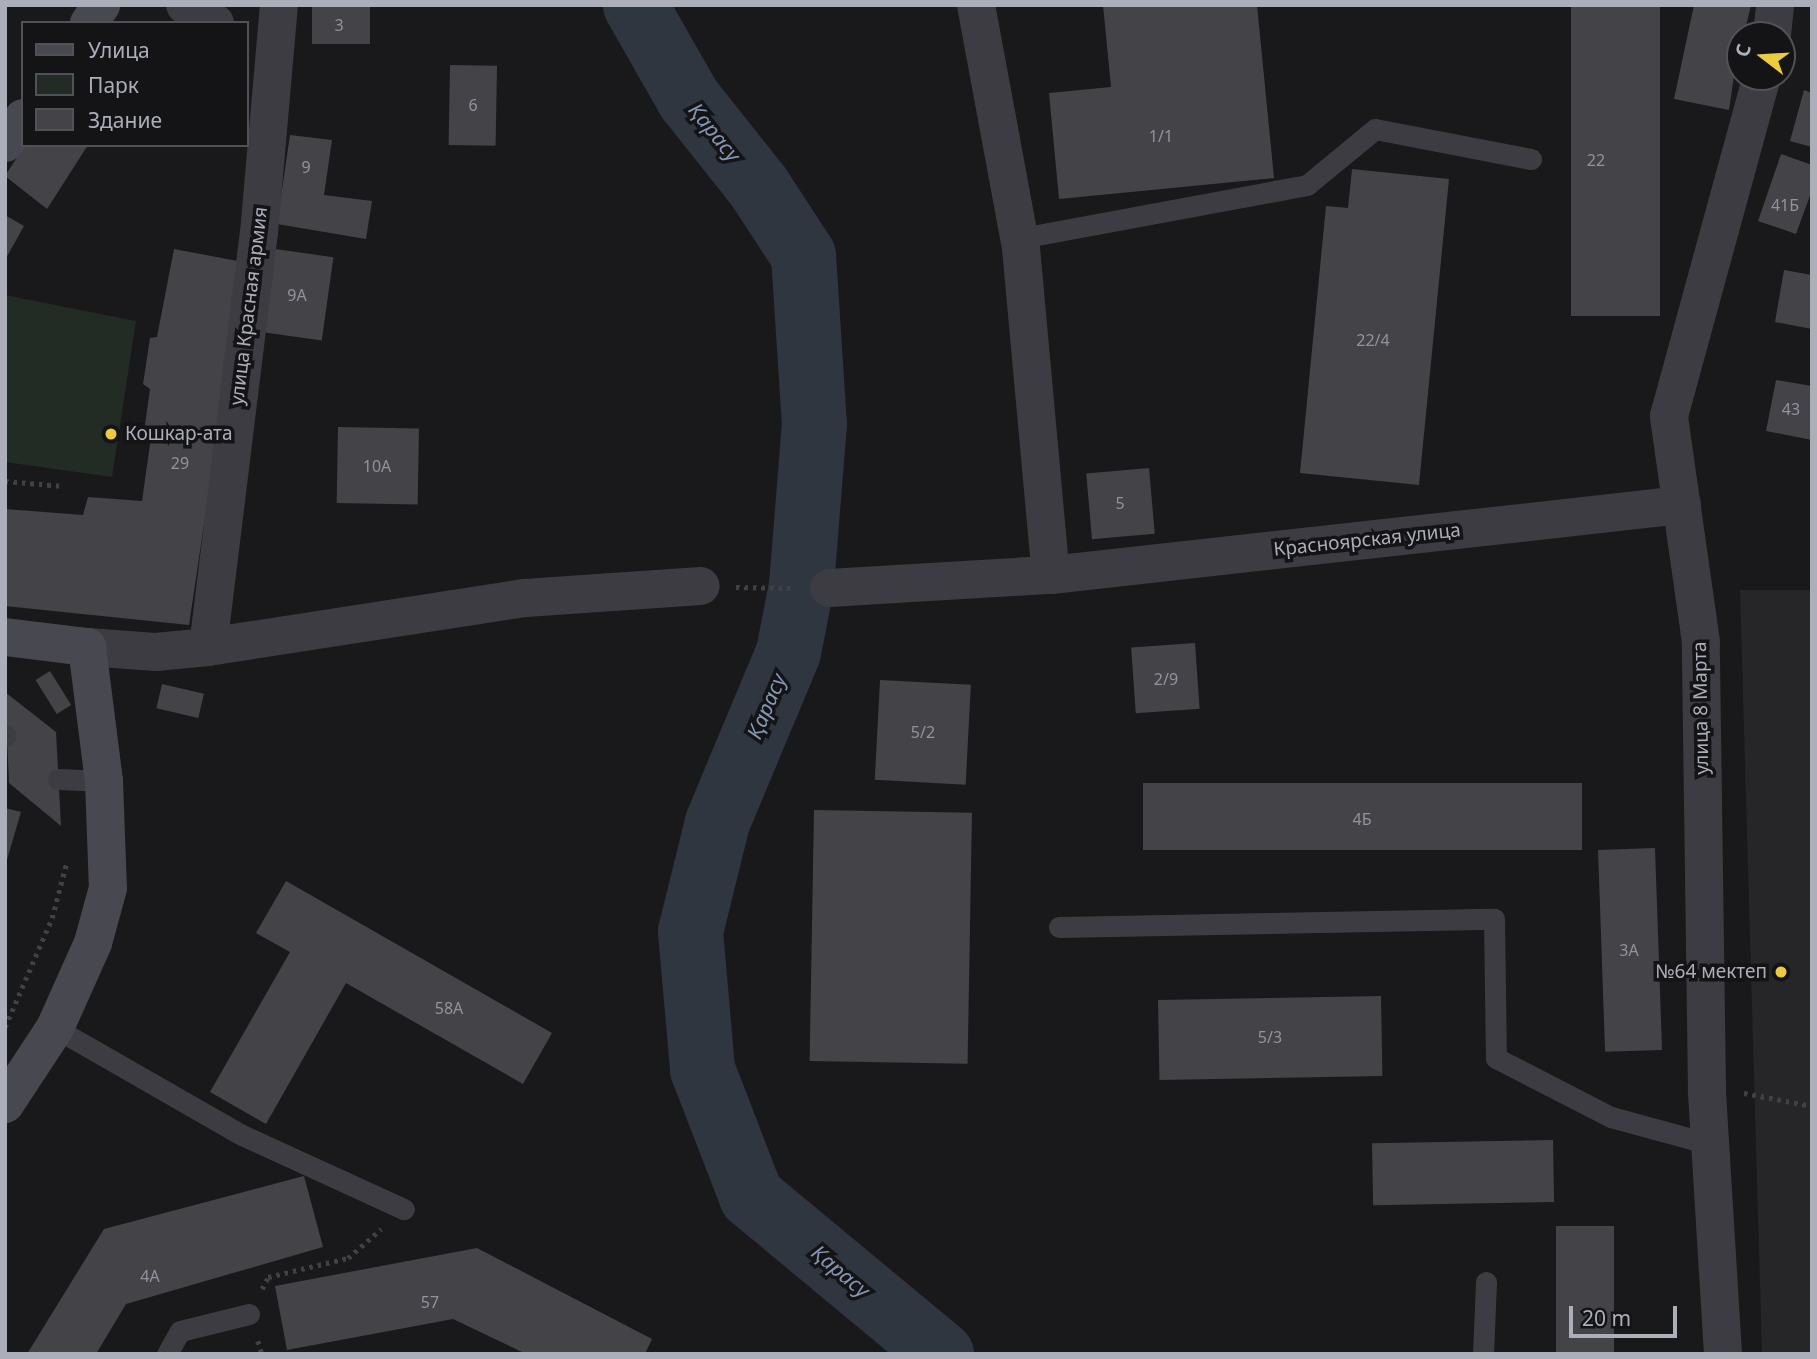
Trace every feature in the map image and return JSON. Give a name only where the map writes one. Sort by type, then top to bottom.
[{"type":"street","points":[[90,21],[101,5]]},
{"type":"street","points":[[185,5],[212,21]]},
{"type":"street","name":"улица Красная армия","points":[[208,647],[259,233],[279,5]]},
{"type":"street","points":[[976,5],[1021,248],[1051,575]]},
{"type":"street","name":"улица 8 Марта","points":[[1723,1354],[1707,1088],[1700,642],[1669,416],[1758,91]]},
{"type":"street","points":[[5,143],[21,121]]},
{"type":"street","name":"Красноярская улица","points":[[814,588],[1051,575],[1682,505]]},
{"type":"street","points":[[5,638],[156,652],[208,647],[525,598],[701,586]]},
{"type":"street","points":[[5,1104],[55,1028],[93,943],[108,888],[104,781],[86,647]]},
{"type":"lane","points":[[1021,248],[1032,236],[1307,185],[1375,129],[1531,159]]},
{"type":"lane","points":[[58,779],[104,781]]},
{"type":"lane","points":[[1059,927],[1494,919],[1496,1058],[1611,1117],[1710,1144]]},
{"type":"lane","points":[[55,1028],[242,1135],[404,1209]]},
{"type":"lane","points":[[1483,1354],[1486,1282]]},
{"type":"lane","points":[[167,1354],[180,1331],[248,1314]]},
{"type":"path","points":[[5,481],[62,486]]},
{"type":"path","points":[[765,587],[814,588]]},
{"type":"path","points":[[5,1027],[52,918],[66,848]]},
{"type":"path","points":[[1707,1088],[1790,1098],[1812,1106]]},
{"type":"path","points":[[262,1354],[248,1314],[268,1277],[348,1258],[404,1209]]},
{"type":"shaded area","name":"№64 мектеп","points":[[1740,590],[1812,590],[1812,1354],[1762,1354]]},
{"type":"green space","points":[[5,295],[136,321],[112,477],[5,462]]},
{"type":"building","points":[[312,5],[370,5],[370,44],[312,44]]},
{"type":"building","points":[[1103,5],[1257,5],[1274,178],[1059,199],[1049,93],[1111,87]]},
{"type":"building","points":[[1571,5],[1660,5],[1660,316],[1571,316]]},
{"type":"building","points":[[1694,5],[1751,5],[1747,21],[1726,21],[1726,91],[1732,91],[1729,110],[1674,99]]},
{"type":"building","points":[[450,65],[497,66],[496,146],[449,145]]},
{"type":"building","points":[[1804,90],[1812,93],[1812,147],[1790,141]]},
{"type":"building","points":[[290,135],[332,140],[324,195],[372,201],[366,239],[277,224]]},
{"type":"building","points":[[24,147],[87,147],[47,209],[5,176]]},
{"type":"building","points":[[1781,154],[1812,165],[1812,190],[1796,234],[1758,221]]},
{"type":"building","points":[[1352,169],[1449,179],[1419,485],[1300,473],[1326,206],[1348,208]]},
{"type":"building","points":[[5,215],[24,226],[5,260]]},
{"type":"building","points":[[174,249],[243,262],[189,625],[5,606],[5,509],[83,515],[88,497],[142,501],[152,430],[145,425],[150,389],[143,384],[150,338],[157,337]]},
{"type":"building","points":[[275,249],[333,257],[322,340],[263,332]]},
{"type":"building","points":[[1784,270],[1812,275],[1812,329],[1775,322]]},
{"type":"building","points":[[1776,380],[1812,386],[1812,440],[1766,431]]},
{"type":"building","points":[[338,427],[419,428],[418,504],[337,503]]},
{"type":"building","points":[[1149,468],[1155,534],[1092,539],[1086,473]]},
{"type":"building","points":[[1195,643],[1200,709],[1136,713],[1131,647]]},
{"type":"building","points":[[50,671],[71,705],[57,714],[36,680]]},
{"type":"building","points":[[880,680],[971,685],[966,785],[875,780]]},
{"type":"building","points":[[162,684],[204,694],[198,718],[156,708]]},
{"type":"building","points":[[5,692],[56,732],[61,826],[9,783]]},
{"type":"building","points":[[1143,783],[1582,783],[1582,850],[1143,850]]},
{"type":"building","points":[[5,808],[21,812],[6,863],[5,863]]},
{"type":"building","points":[[814,810],[972,813],[968,1064],[810,1061]]},
{"type":"building","points":[[1655,848],[1662,1050],[1605,1052],[1598,850]]},
{"type":"building","points":[[286,881],[552,1033],[523,1084],[346,983],[266,1124],[210,1092],[290,952],[256,933]]},
{"type":"building","points":[[1381,996],[1382,1076],[1159,1080],[1158,1000]]},
{"type":"building","points":[[1553,1140],[1554,1202],[1373,1205],[1372,1143]]},
{"type":"building","points":[[304,1176],[323,1247],[126,1304],[96,1354],[27,1354],[104,1229]]},
{"type":"building","points":[[1556,1226],[1614,1226],[1614,1354],[1556,1354]]},
{"type":"building","points":[[477,1248],[652,1339],[645,1354],[526,1354],[453,1319],[287,1350],[275,1286]]},
{"type":"waterway","name":"Қарасу","points":[[635,5],[688,98],[758,186],[803,255],[814,423],[801,585],[788,652],[717,822],[690,931],[702,1069],[751,1196],[941,1354]]},
{"type":"place","name":"Кошкар-ата","points":[[111,434]]},
{"type":"place","name":"№64 мектеп","points":[[1781,972]]}]
